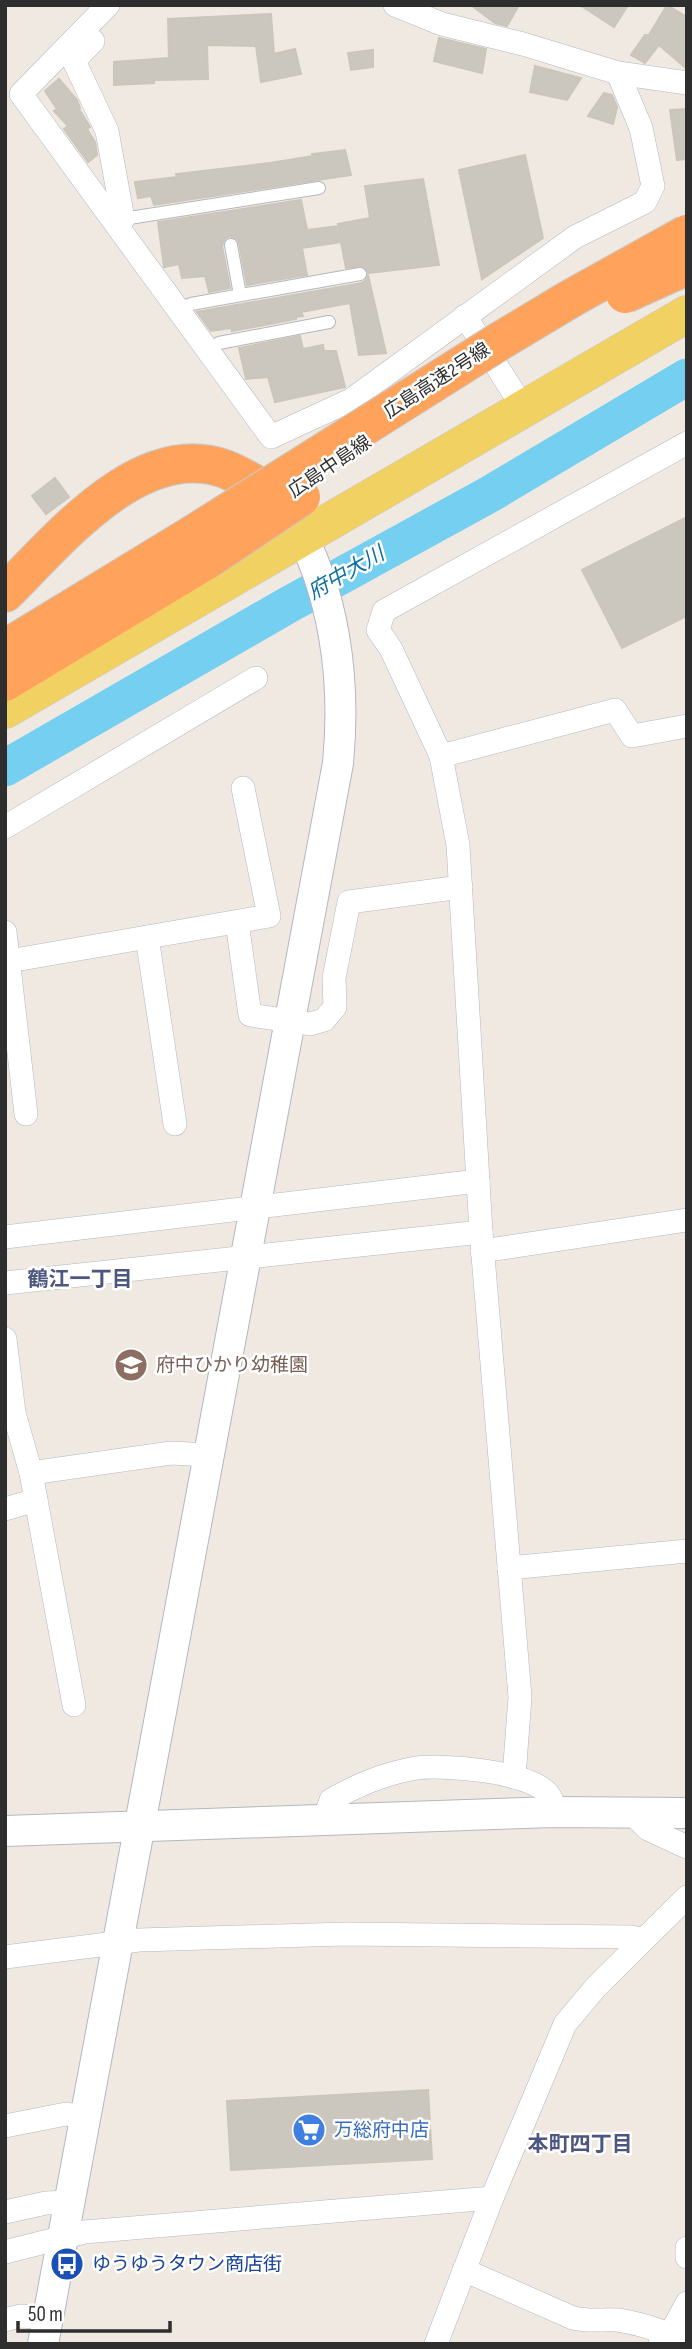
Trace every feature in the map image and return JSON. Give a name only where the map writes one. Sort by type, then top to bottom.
[{"type":"highway","name":"広島高速2号線","points":[[200,548],[500,341],[569,299],[687,234]]},
{"type":"highway","name":"広島高速2号線","points":[[200,548],[360,457],[604,304],[687,266]]},
{"type":"highway","points":[[5,593],[73,526],[128,482],[153,471],[178,465],[203,465],[224,469],[282,500]]},
{"type":"highway","points":[[5,650],[200,548]]},
{"type":"highway","points":[[5,682],[200,548]]},
{"type":"main road","name":"広島中島線","points":[[5,650],[282,500],[492,358],[687,254]]},
{"type":"main road","points":[[5,710],[307,547],[524,409],[687,314]]},
{"type":"street","points":[[108,5],[21,93],[120,222],[178,309],[271,437],[351,400],[575,237],[645,202],[653,186],[641,128],[618,73]]},
{"type":"street","points":[[395,5],[442,24],[523,44],[618,73],[687,83]]},
{"type":"street","points":[[93,41],[74,61],[107,131],[120,222]]},
{"type":"street","points":[[465,316],[524,409]]},
{"type":"street","points":[[514,1777],[520,1697],[481,1242],[458,845],[441,757],[391,649],[378,629],[384,611],[687,443]]},
{"type":"street","points":[[5,2320],[20,2316],[46,2331],[338,763],[341,710],[334,639],[327,606],[307,547],[282,500]]},
{"type":"street","points":[[5,827],[256,678]]},
{"type":"street","points":[[441,757],[615,710],[632,736],[687,726]]},
{"type":"street","points":[[9,961],[269,916],[243,788]]},
{"type":"street","points":[[237,922],[250,1015],[310,1024],[324,1020],[334,1007],[334,978],[349,902],[461,887]]},
{"type":"street","points":[[5,932],[26,1114]]},
{"type":"street","points":[[147,937],[174,1124]]},
{"type":"street","points":[[5,1237],[478,1181]]},
{"type":"street","points":[[5,1283],[247,1256],[481,1242],[687,1220]]},
{"type":"street","points":[[5,1339],[10,1414],[31,1473],[74,1705]]},
{"type":"street","points":[[31,1473],[171,1452],[209,1455]]},
{"type":"street","points":[[5,1508],[36,1500]]},
{"type":"street","points":[[509,1568],[687,1551]]},
{"type":"street","points":[[324,1820],[331,1800],[366,1781],[415,1768],[478,1769],[514,1777],[543,1789],[550,1796],[554,1812]]},
{"type":"street","points":[[5,1831],[554,1812],[687,1813]]},
{"type":"street","points":[[632,1813],[648,1829],[687,1847]]},
{"type":"street","points":[[436,2344],[492,2198],[565,2024],[596,1987],[687,1897]]},
{"type":"street","points":[[5,1957],[139,1940],[345,1934],[631,1937],[643,1940]]},
{"type":"street","points":[[5,2126],[66,2113],[85,2117]]},
{"type":"street","points":[[5,2252],[84,2232],[492,2198]]},
{"type":"street","points":[[5,2212],[46,2203],[69,2203]]},
{"type":"street","points":[[687,2249],[687,2257]]},
{"type":"street","points":[[464,2270],[573,2318],[590,2322],[613,2320],[633,2323],[672,2340],[687,2303]]},
{"type":"lane","points":[[120,222],[319,188]]},
{"type":"lane","points":[[231,245],[240,295]]},
{"type":"lane","points":[[178,309],[191,304],[360,274]]},
{"type":"lane","points":[[207,349],[219,343],[329,322]]},
{"type":"building","points":[[471,5],[519,5],[507,26],[495,23]]},
{"type":"building","points":[[580,5],[628,5],[614,27]]},
{"type":"building","points":[[667,5],[687,17],[687,69],[659,45],[645,63],[631,55],[645,35],[649,35]]},
{"type":"building","points":[[271,14],[274,54],[295,49],[301,74],[261,82],[256,46],[207,45],[208,79],[154,80],[154,83],[114,85],[114,62],[169,58],[168,19]]},
{"type":"building","points":[[439,38],[486,49],[482,73],[434,61]]},
{"type":"building","points":[[373,50],[373,67],[351,70],[348,53]]},
{"type":"building","points":[[535,66],[581,78],[567,100],[530,92]]},
{"type":"building","points":[[59,79],[77,100],[79,109],[90,127],[87,129],[95,142],[97,155],[88,162],[64,129],[68,126],[54,111],[57,109],[45,91]]},
{"type":"building","points":[[604,93],[612,95],[617,107],[613,124],[588,116]]},
{"type":"building","points":[[687,109],[687,159],[677,160],[670,110]]},
{"type":"building","points":[[345,150],[351,175],[154,205],[151,196],[138,198],[135,182]]},
{"type":"building","points":[[525,155],[543,238],[482,279],[459,170]]},
{"type":"building","points":[[423,179],[439,265],[369,273],[362,266],[346,268],[341,242],[302,248],[307,275],[247,285],[239,243],[230,236],[222,246],[230,288],[209,292],[205,276],[182,278],[179,264],[164,267],[158,222],[301,200],[307,230],[339,226],[338,224],[370,218],[365,186]]},
{"type":"building","points":[[368,275],[386,353],[359,355],[350,303],[301,312],[303,316],[296,319],[232,331],[231,328],[211,331],[197,312],[362,283]]},
{"type":"building","points":[[300,336],[303,349],[323,345],[324,351],[336,351],[345,387],[275,402],[268,377],[246,379],[239,348]]},
{"type":"building","points":[[55,478],[69,497],[46,514],[32,496]]},
{"type":"building","points":[[687,517],[687,616],[622,648],[582,570]]},
{"type":"building","points":[[428,2090],[432,2159],[231,2170],[227,2101]]},
{"type":"waterway","name":"府中大川","points":[[5,768],[288,605],[490,494],[687,377]]},
{"type":"place","name":"府中ひかり幼稚園","points":[[131,1365]]},
{"type":"place","name":"万総府中店","points":[[309,2130]]},
{"type":"place","name":"ゆうゆうタウン商店街","points":[[67,2264]]},
{"type":"district","name":"鶴江一丁目","points":[[80,1279]]},
{"type":"district","name":"本町四丁目","points":[[580,2144]]}]
